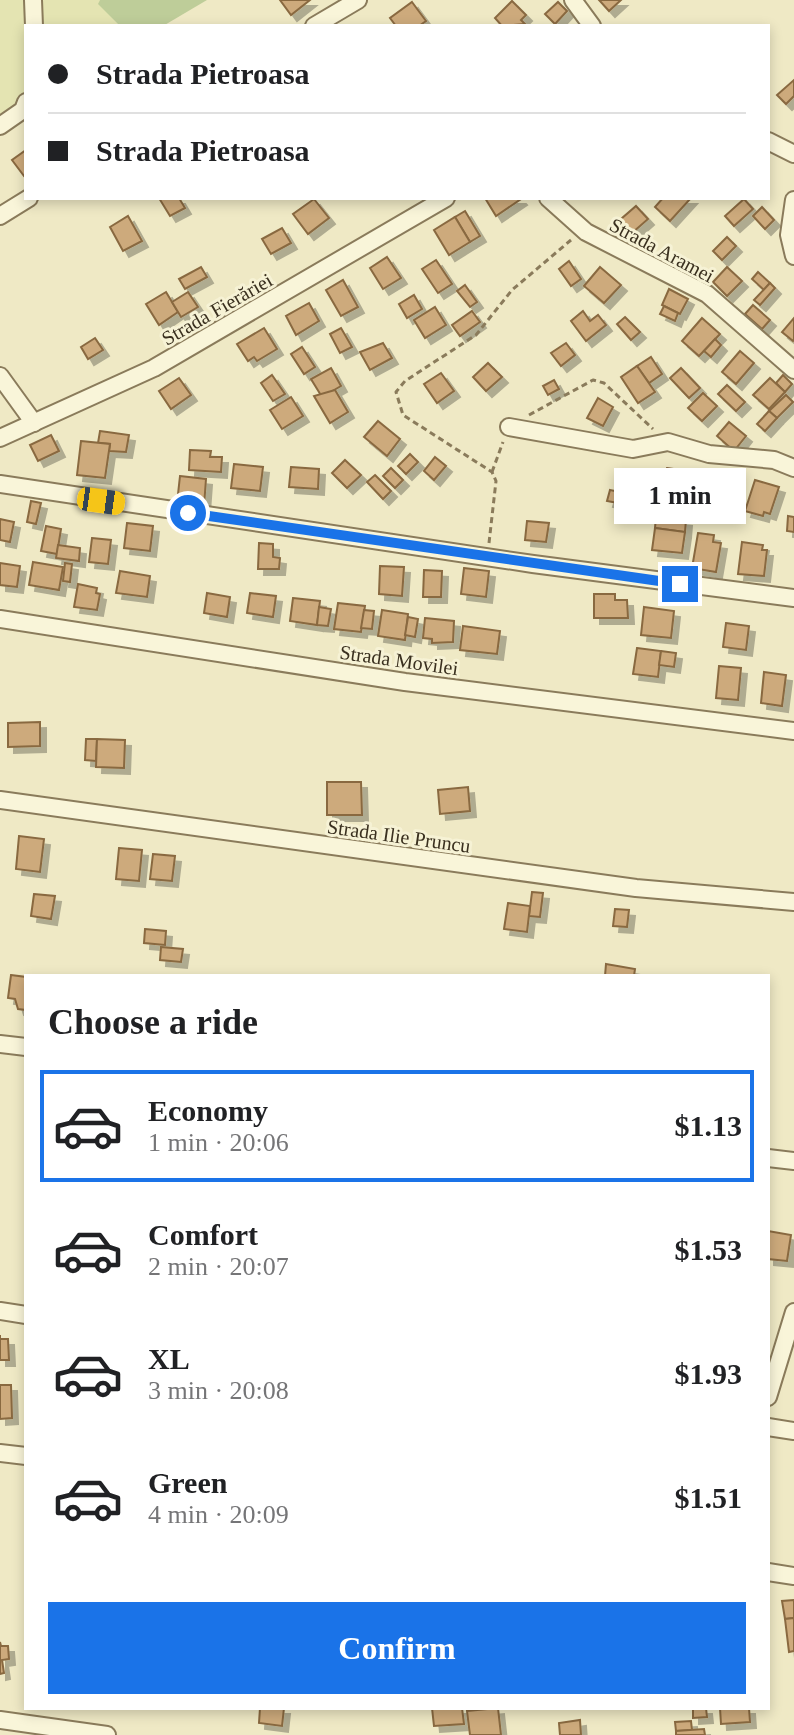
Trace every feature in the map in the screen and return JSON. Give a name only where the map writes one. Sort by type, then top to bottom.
[{"type":"street","points":[[33,0],[34,24]]},
{"type":"street","points":[[317,24],[358,0]]},
{"type":"street","points":[[573,0],[591,24]]},
{"type":"street","points":[[0,126],[24,107]]},
{"type":"street","points":[[770,142],[794,154]]},
{"type":"street","points":[[0,216],[26,200]]},
{"type":"street","name":"Strada Fierăriei","points":[[0,438],[154,368],[443,200]]},
{"type":"street","name":"Strada Aramei","points":[[550,200],[583,230],[707,294],[794,370]]},
{"type":"street","points":[[794,200],[789,235],[794,256]]},
{"type":"street","points":[[0,376],[34,423]]},
{"type":"street","points":[[509,427],[633,449],[668,442],[709,454],[774,460],[794,468]]},
{"type":"street","points":[[0,484],[487,557],[794,598]]},
{"type":"street","name":"Strada Movilei","points":[[0,619],[405,682],[794,731]]},
{"type":"street","name":"Strada Ilie Pruncu","points":[[0,800],[620,886],[794,902]]},
{"type":"street","points":[[0,1044],[24,1047]]},
{"type":"street","points":[[770,1158],[794,1161]]},
{"type":"street","points":[[0,1311],[24,1315]]},
{"type":"street","points":[[770,1390],[794,1312]]},
{"type":"street","points":[[770,1427],[794,1431]]},
{"type":"street","points":[[0,1453],[24,1456]]},
{"type":"street","points":[[770,1572],[794,1576]]},
{"type":"street","points":[[0,1720],[107,1735]]},
{"type":"path","points":[[487,557],[496,481],[492,472],[403,415],[396,392],[405,381],[476,335],[512,290],[583,230]]},
{"type":"path","points":[[492,472],[509,427],[593,380],[604,383],[668,442]]},
{"type":"green space","points":[[0,0],[100,0],[99,4],[118,24],[24,24],[24,115],[0,131]]},
{"type":"green space","points":[[100,0],[207,0],[166,24],[118,24],[98,4]]},
{"type":"building","points":[[280,0],[310,0],[291,15]]},
{"type":"building","points":[[599,0],[621,0],[609,11]]},
{"type":"building","points":[[512,1],[526,15],[521,20],[525,24],[500,24],[495,18]]},
{"type":"building","points":[[412,2],[426,21],[422,24],[394,24],[390,18]]},
{"type":"building","points":[[558,2],[567,11],[555,24],[545,14]]},
{"type":"building","points":[[794,80],[794,96],[786,104],[777,95]]},
{"type":"building","points":[[24,151],[24,176],[12,160]]},
{"type":"building","points":[[160,200],[180,200],[185,208],[170,216]]},
{"type":"building","points":[[315,200],[329,218],[308,234],[293,214]]},
{"type":"building","points":[[486,200],[520,200],[496,216]]},
{"type":"building","points":[[661,200],[689,200],[670,221],[655,207]]},
{"type":"building","points":[[743,200],[753,209],[734,226],[725,216]]},
{"type":"building","points":[[636,206],[648,219],[632,233],[621,219]]},
{"type":"building","points":[[762,207],[774,220],[765,229],[753,216]]},
{"type":"building","points":[[465,211],[480,236],[470,242],[455,217]]},
{"type":"building","points":[[128,216],[142,241],[123,251],[110,227]]},
{"type":"building","points":[[455,217],[470,242],[449,255],[434,230]]},
{"type":"building","points":[[282,228],[291,243],[271,254],[262,239]]},
{"type":"building","points":[[727,237],[736,246],[722,260],[713,251]]},
{"type":"building","points":[[387,257],[401,278],[383,289],[370,268]]},
{"type":"building","points":[[436,260],[452,284],[438,293],[422,269]]},
{"type":"building","points":[[569,261],[581,279],[571,286],[559,269]]},
{"type":"building","points":[[201,267],[207,277],[185,289],[179,279]]},
{"type":"building","points":[[600,267],[621,285],[604,303],[584,286]]},
{"type":"building","points":[[727,267],[742,281],[727,296],[713,282]]},
{"type":"building","points":[[758,272],[770,283],[764,290],[752,279]]},
{"type":"building","points":[[343,280],[358,307],[341,316],[326,290]]},
{"type":"building","points":[[770,283],[775,288],[760,305],[754,300]]},
{"type":"building","points":[[465,285],[477,302],[470,307],[457,291]]},
{"type":"building","points":[[669,289],[688,299],[680,314],[662,305]]},
{"type":"building","points":[[166,292],[178,312],[159,325],[146,304]]},
{"type":"building","points":[[188,292],[198,307],[181,317],[172,302]]},
{"type":"building","points":[[414,295],[422,309],[407,318],[399,304]]},
{"type":"building","points":[[309,303],[319,321],[296,335],[286,316]]},
{"type":"building","points":[[753,305],[770,320],[762,329],[745,314]]},
{"type":"building","points":[[664,306],[678,313],[675,321],[660,314]]},
{"type":"building","points":[[435,307],[446,325],[425,338],[414,320]]},
{"type":"building","points":[[472,311],[480,322],[460,336],[452,325]]},
{"type":"building","points":[[583,311],[590,321],[598,315],[606,325],[586,341],[571,321]]},
{"type":"building","points":[[625,317],[640,332],[631,340],[617,324]]},
{"type":"building","points":[[702,318],[720,334],[699,356],[682,341]]},
{"type":"building","points":[[794,318],[794,339],[793,341],[782,332]]},
{"type":"building","points":[[264,328],[277,349],[257,361],[254,357],[248,361],[237,344]]},
{"type":"building","points":[[341,328],[352,347],[340,353],[330,334]]},
{"type":"building","points":[[95,338],[103,350],[88,359],[81,347]]},
{"type":"building","points":[[715,339],[721,345],[711,357],[704,351]]},
{"type":"building","points":[[383,343],[392,358],[370,370],[360,352]]},
{"type":"building","points":[[566,343],[575,355],[561,366],[551,353]]},
{"type":"building","points":[[302,347],[315,367],[304,374],[291,354]]},
{"type":"building","points":[[740,351],[754,363],[736,384],[722,372]]},
{"type":"building","points":[[651,357],[662,374],[649,383],[637,366]]},
{"type":"building","points":[[488,363],[502,377],[486,391],[473,377]]},
{"type":"building","points":[[637,366],[655,392],[638,403],[621,377]]},
{"type":"building","points":[[331,368],[341,386],[322,397],[311,379]]},
{"type":"building","points":[[681,368],[700,388],[689,398],[670,378]]},
{"type":"building","points":[[441,373],[454,391],[437,403],[424,384]]},
{"type":"building","points":[[272,375],[285,394],[273,401],[261,383]]},
{"type":"building","points":[[783,375],[792,384],[785,392],[776,383]]},
{"type":"building","points":[[179,378],[191,395],[171,409],[159,391]]},
{"type":"building","points":[[770,378],[785,392],[769,409],[753,395]]},
{"type":"building","points":[[554,380],[559,389],[548,395],[543,386]]},
{"type":"building","points":[[727,385],[745,402],[736,411],[718,394]]},
{"type":"building","points":[[335,390],[348,412],[330,423],[314,396]]},
{"type":"building","points":[[703,393],[717,406],[702,421],[688,408]]},
{"type":"building","points":[[786,395],[793,402],[777,418],[769,411]]},
{"type":"building","points":[[291,397],[303,416],[282,429],[270,410]]},
{"type":"building","points":[[598,398],[613,407],[603,426],[587,418]]},
{"type":"building","points":[[769,411],[777,418],[765,431],[757,424]]},
{"type":"building","points":[[378,421],[400,439],[387,456],[364,437]]},
{"type":"building","points":[[729,422],[746,436],[734,451],[717,436]]},
{"type":"building","points":[[100,431],[129,435],[126,452],[109,451],[110,444],[98,443]]},
{"type":"building","points":[[51,435],[59,451],[38,461],[30,445]]},
{"type":"building","points":[[81,441],[110,444],[105,478],[77,475]]},
{"type":"building","points":[[190,450],[211,451],[210,457],[222,457],[221,472],[189,470]]},
{"type":"building","points":[[410,454],[418,462],[406,474],[398,466]]},
{"type":"building","points":[[435,457],[446,466],[434,480],[424,471]]},
{"type":"building","points":[[345,460],[361,475],[347,488],[332,473]]},
{"type":"building","points":[[234,464],[263,467],[260,491],[231,488]]},
{"type":"building","points":[[291,467],[319,469],[318,489],[289,487]]},
{"type":"building","points":[[391,468],[403,480],[395,488],[383,476]]},
{"type":"building","points":[[667,468],[688,471],[684,496],[662,493]]},
{"type":"building","points":[[375,475],[391,491],[383,499],[367,482]]},
{"type":"building","points":[[180,476],[206,479],[204,506],[177,503]]},
{"type":"building","points":[[755,480],[779,487],[770,514],[764,512],[763,516],[745,511]]},
{"type":"building","points":[[704,484],[715,485],[714,493],[726,494],[723,517],[701,515]]},
{"type":"building","points":[[610,490],[620,492],[618,503],[607,501]]},
{"type":"building","points":[[31,501],[41,503],[36,524],[27,522]]},
{"type":"building","points":[[788,516],[794,517],[794,532],[787,531]]},
{"type":"building","points":[[656,517],[686,520],[685,532],[655,528]]},
{"type":"building","points":[[0,519],[14,522],[10,542],[0,540]]},
{"type":"building","points":[[527,521],[549,523],[546,542],[525,540]]},
{"type":"building","points":[[127,523],[153,526],[150,551],[124,548]]},
{"type":"building","points":[[46,526],[61,529],[57,554],[41,551]]},
{"type":"building","points":[[655,528],[685,532],[682,553],[652,550]]},
{"type":"building","points":[[698,533],[714,535],[713,542],[721,543],[716,572],[692,568]]},
{"type":"building","points":[[92,538],[111,540],[108,564],[89,562]]},
{"type":"building","points":[[742,542],[763,545],[762,550],[767,550],[764,576],[738,574]]},
{"type":"building","points":[[259,543],[273,544],[273,557],[280,558],[279,569],[258,569]]},
{"type":"building","points":[[58,545],[80,548],[79,561],[56,558]]},
{"type":"building","points":[[33,562],[63,567],[59,590],[29,585]]},
{"type":"building","points":[[0,563],[20,566],[17,587],[0,585]]},
{"type":"building","points":[[65,563],[72,564],[70,582],[63,581]]},
{"type":"building","points":[[380,566],[404,567],[402,596],[379,594]]},
{"type":"building","points":[[464,568],[489,571],[486,597],[461,594]]},
{"type":"building","points":[[424,570],[442,571],[441,597],[423,597]]},
{"type":"building","points":[[120,571],[150,576],[147,597],[116,593]]},
{"type":"building","points":[[78,584],[97,588],[96,593],[100,594],[97,610],[74,607]]},
{"type":"building","points":[[207,593],[230,597],[227,617],[204,613]]},
{"type":"building","points":[[250,593],[276,596],[273,617],[247,613]]},
{"type":"building","points":[[594,594],[615,594],[615,600],[627,600],[628,618],[594,618]]},
{"type":"building","points":[[293,598],[320,601],[317,625],[290,621]]},
{"type":"building","points":[[338,603],[365,606],[361,632],[334,629]]},
{"type":"building","points":[[319,607],[331,609],[328,626],[317,625]]},
{"type":"building","points":[[644,607],[674,611],[671,638],[641,635]]},
{"type":"building","points":[[364,610],[374,611],[372,629],[361,628]]},
{"type":"building","points":[[382,610],[408,614],[405,640],[378,636]]},
{"type":"building","points":[[408,617],[418,619],[415,637],[405,635]]},
{"type":"building","points":[[425,618],[454,621],[453,642],[432,643],[432,639],[423,638]]},
{"type":"building","points":[[726,623],[749,626],[746,650],[723,647]]},
{"type":"building","points":[[463,626],[500,631],[497,654],[460,650]]},
{"type":"building","points":[[637,648],[661,651],[658,677],[633,674]]},
{"type":"building","points":[[661,651],[676,653],[674,667],[659,665]]},
{"type":"building","points":[[719,666],[741,668],[738,700],[716,698]]},
{"type":"building","points":[[764,672],[786,675],[782,706],[761,703]]},
{"type":"building","points":[[40,722],[40,746],[8,747],[8,723]]},
{"type":"building","points":[[86,739],[97,739],[96,761],[85,760]]},
{"type":"building","points":[[97,739],[125,740],[124,768],[96,767]]},
{"type":"building","points":[[327,782],[361,782],[362,815],[327,815]]},
{"type":"building","points":[[468,787],[470,811],[440,814],[438,790]]},
{"type":"building","points":[[19,836],[44,839],[40,872],[16,869]]},
{"type":"building","points":[[119,848],[142,850],[139,881],[116,879]]},
{"type":"building","points":[[153,854],[175,856],[172,881],[150,879]]},
{"type":"building","points":[[532,892],[543,893],[540,917],[529,916]]},
{"type":"building","points":[[34,894],[55,896],[51,919],[31,916]]},
{"type":"building","points":[[508,903],[530,906],[527,932],[504,929]]},
{"type":"building","points":[[615,909],[629,910],[627,927],[613,926]]},
{"type":"building","points":[[145,929],[166,931],[165,945],[144,943]]},
{"type":"building","points":[[161,947],[183,949],[181,962],[160,960]]},
{"type":"building","points":[[606,964],[635,969],[634,974],[605,974]]},
{"type":"building","points":[[11,975],[24,977],[24,1010],[18,1009],[15,999],[8,998]]},
{"type":"building","points":[[770,1231],[791,1235],[787,1261],[770,1259]]},
{"type":"building","points":[[0,1339],[8,1339],[9,1360],[0,1360]]},
{"type":"building","points":[[0,1385],[11,1385],[12,1418],[0,1419]]},
{"type":"building","points":[[794,1600],[794,1618],[785,1619],[782,1601]]},
{"type":"building","points":[[794,1618],[794,1651],[789,1652],[785,1619]]},
{"type":"building","points":[[0,1642],[1,1646],[8,1646],[9,1659],[2,1660],[4,1673],[0,1674]]},
{"type":"building","points":[[260,1710],[284,1710],[282,1726],[259,1723]]},
{"type":"building","points":[[432,1710],[462,1710],[464,1724],[434,1726]]},
{"type":"building","points":[[498,1710],[501,1735],[470,1735],[467,1711]]},
{"type":"building","points":[[693,1710],[706,1710],[707,1717],[693,1718]]},
{"type":"building","points":[[720,1710],[749,1710],[750,1722],[721,1724]]},
{"type":"building","points":[[580,1720],[581,1735],[560,1735],[559,1723]]},
{"type":"building","points":[[691,1721],[692,1730],[676,1731],[675,1722]]},
{"type":"building","points":[[704,1729],[705,1735],[676,1735],[676,1731]]},
{"type":"route","points":[[188,513],[680,584]]}]
